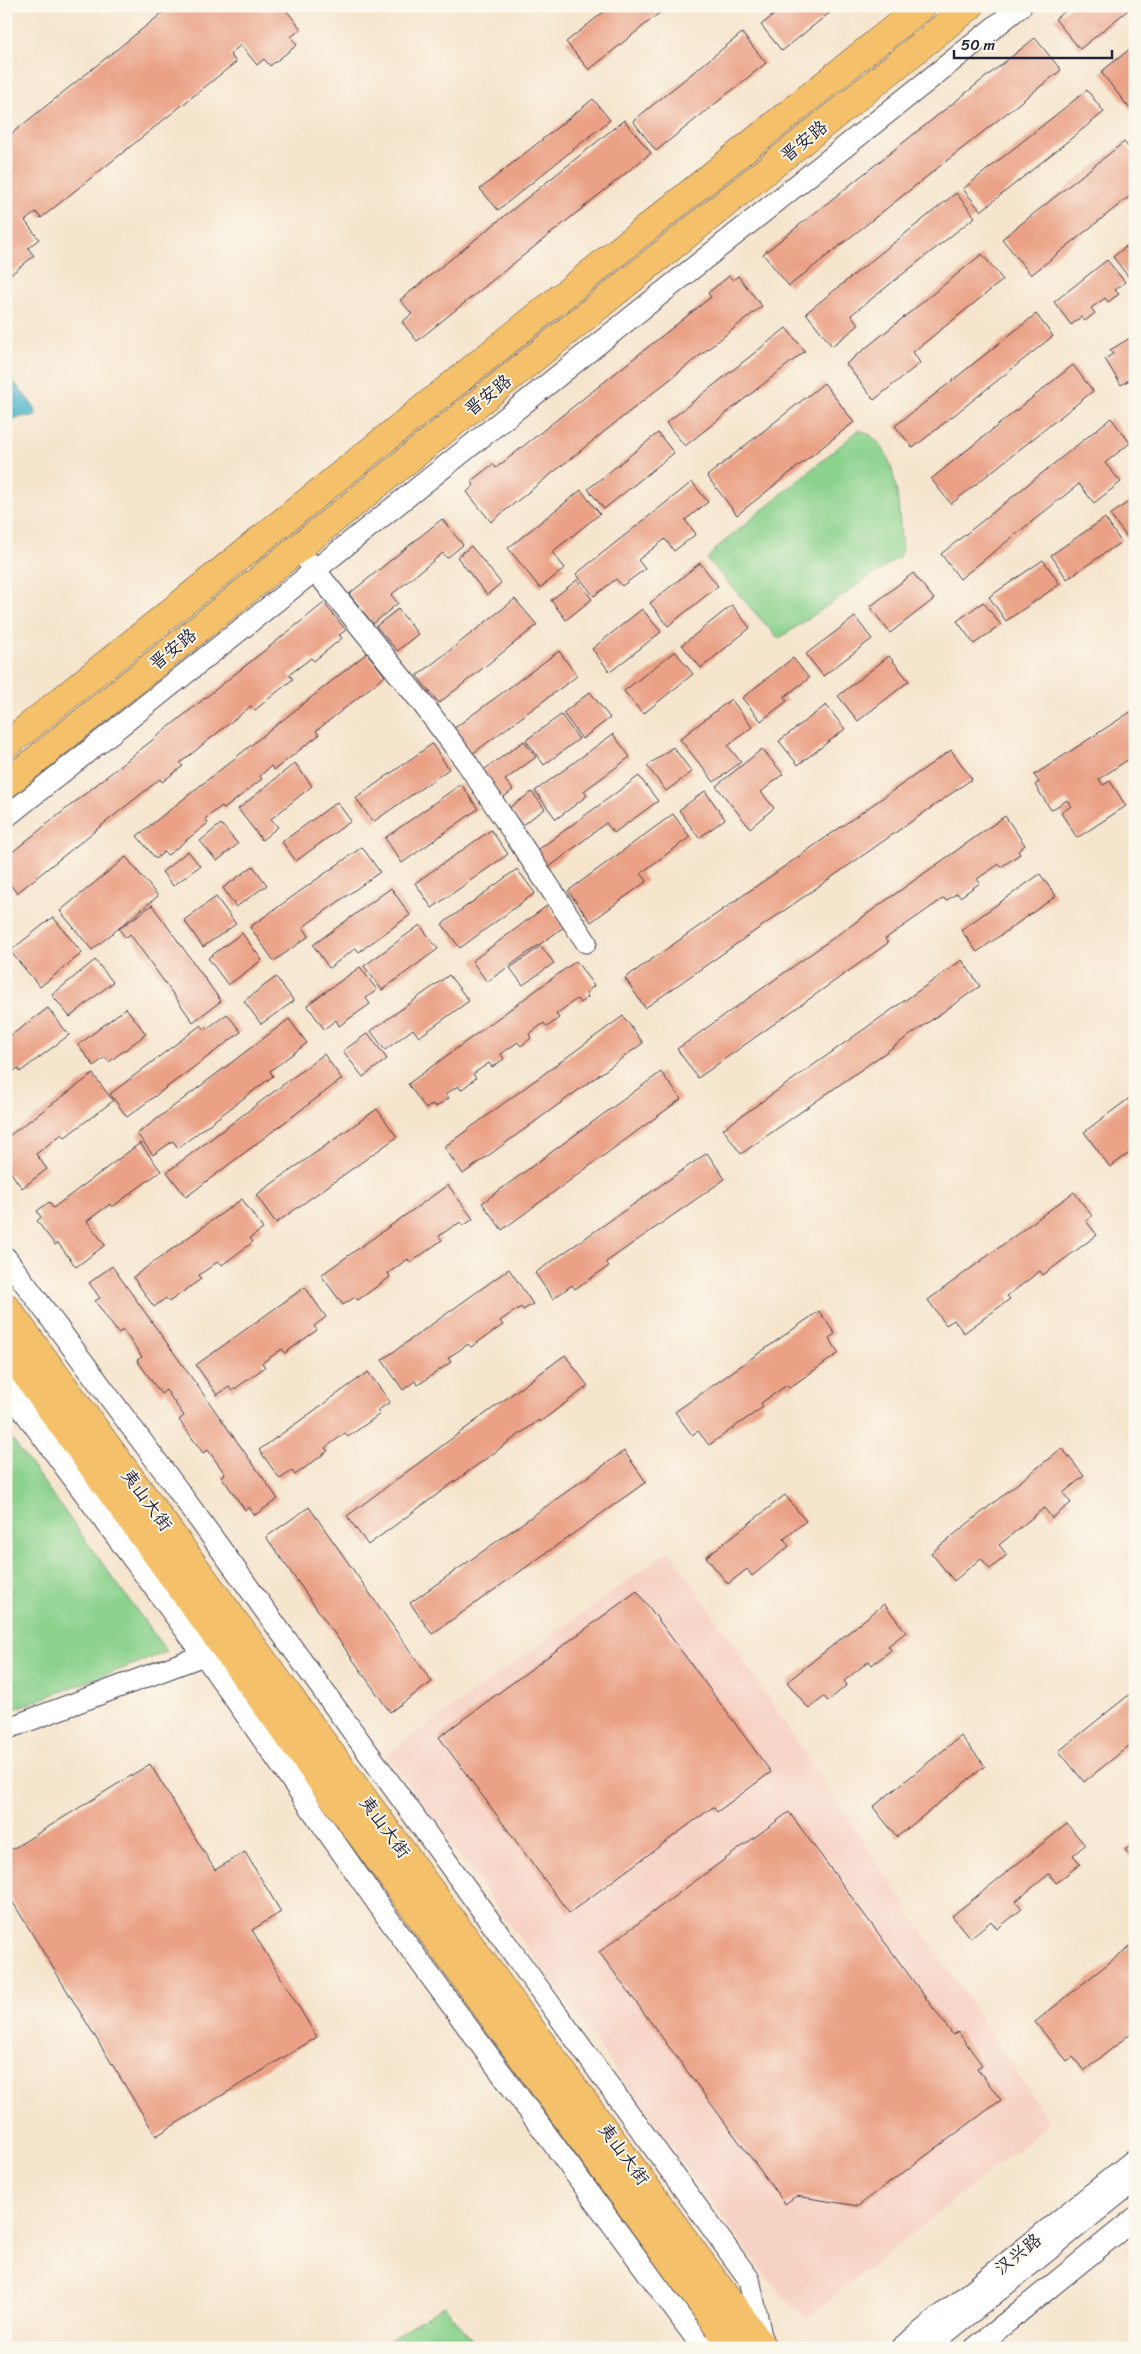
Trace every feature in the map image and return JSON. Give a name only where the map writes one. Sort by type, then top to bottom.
[{"type":"main road","name":"晋安路","points":[[6,745],[922,6]]},
{"type":"main road","name":"晋安路","points":[[6,784],[970,6]]},
{"type":"main road","name":"夷山大街","points":[[6,1308],[764,2348]]},
{"type":"main road","name":"夷山大街","points":[[6,1347],[734,2348]]},
{"type":"street","points":[[6,817],[1021,6]]},
{"type":"street","points":[[298,549],[422,703],[467,763],[586,942]]},
{"type":"street","points":[[6,1258],[175,1486],[749,2279],[764,2348]]},
{"type":"street","points":[[6,1387],[204,1655],[388,1917],[552,2143],[700,2344],[711,2348]]},
{"type":"street","points":[[6,1729],[204,1655]]},
{"type":"street","name":"汉兴路","points":[[902,2348],[1135,2160]]},
{"type":"street","name":"汉兴路","points":[[927,2348],[1135,2180]]},
{"type":"street","points":[[975,2348],[1135,2218]]},
{"type":"shaded area","points":[[670,1550],[1050,2123],[805,2319],[770,2282],[387,1755]]},
{"type":"green space","points":[[859,430],[873,437],[883,449],[890,464],[898,500],[902,550],[899,557],[780,638],[776,636],[707,559],[720,545]]},
{"type":"green space","points":[[6,1431],[167,1652],[6,1712]]},
{"type":"green space","points":[[444,2305],[478,2348],[377,2348]]},
{"type":"water","points":[[6,372],[35,408],[36,414],[34,417],[15,418],[6,426]]},
{"type":"building","points":[[171,6],[191,6],[194,10],[198,6],[283,6],[301,29],[291,37],[297,45],[270,66],[264,59],[257,65],[241,45],[230,54],[236,62],[41,218],[36,212],[25,221],[39,239],[28,248],[34,256],[6,278],[6,138]]},
{"type":"building","points":[[611,6],[668,6],[589,70],[566,42]]},
{"type":"building","points":[[785,6],[838,6],[782,51],[761,25]]},
{"type":"building","points":[[1072,6],[1133,6],[1080,49],[1055,19]]},
{"type":"building","points":[[742,33],[766,63],[656,151],[633,121]]},
{"type":"building","points":[[1035,38],[1061,70],[789,286],[763,254]]},
{"type":"building","points":[[1135,45],[1135,105],[1130,109],[1101,72]]},
{"type":"building","points":[[1087,90],[1104,112],[981,211],[963,189]]},
{"type":"building","points":[[593,99],[610,120],[498,210],[480,189]]},
{"type":"building","points":[[624,120],[651,153],[417,341],[402,322],[412,314],[400,300]]},
{"type":"building","points":[[1124,142],[1135,155],[1135,192],[1031,275],[1002,239]]},
{"type":"building","points":[[956,193],[975,217],[851,315],[859,325],[832,346],[806,313]]},
{"type":"building","points":[[1135,239],[1135,277],[1131,280],[1113,257]]},
{"type":"building","points":[[982,254],[1003,280],[913,352],[920,363],[874,400],[846,364]]},
{"type":"building","points":[[1107,260],[1125,282],[1115,290],[1119,294],[1108,302],[1105,298],[1091,308],[1095,313],[1085,321],[1081,317],[1071,325],[1054,302]]},
{"type":"building","points":[[729,276],[733,280],[738,276],[762,306],[491,522],[467,492],[474,485],[471,481],[493,464],[496,468],[711,297],[708,293]]},
{"type":"building","points":[[1036,314],[1053,336],[913,448],[895,426]]},
{"type":"building","points":[[786,328],[805,351],[685,446],[666,423]]},
{"type":"building","points":[[1135,335],[1135,384],[1133,385],[1129,380],[1121,385],[1105,359],[1113,354],[1110,350]]},
{"type":"building","points":[[1073,365],[1093,391],[951,504],[931,479]]},
{"type":"building","points":[[824,383],[854,422],[737,515],[707,476]]},
{"type":"building","points":[[1111,418],[1130,443],[1105,463],[1121,482],[1094,503],[1079,484],[960,579],[941,554]]},
{"type":"building","points":[[658,433],[674,453],[604,509],[588,489]]},
{"type":"building","points":[[692,482],[708,502],[685,520],[696,534],[674,551],[665,539],[638,560],[645,569],[622,586],[616,579],[594,596],[576,574]]},
{"type":"building","points":[[581,490],[600,514],[552,552],[565,568],[540,588],[508,548]]},
{"type":"building","points":[[1135,497],[1135,538],[1130,541],[1110,515]]},
{"type":"building","points":[[1105,518],[1121,542],[1067,579],[1051,555]]},
{"type":"building","points":[[442,519],[463,545],[447,558],[443,553],[391,595],[398,603],[373,624],[349,594]]},
{"type":"building","points":[[471,546],[501,583],[487,595],[457,557]]},
{"type":"building","points":[[1043,560],[1060,584],[1006,621],[989,597]]},
{"type":"building","points":[[700,563],[718,586],[668,626],[650,603]]},
{"type":"building","points":[[913,573],[934,599],[890,633],[870,607]]},
{"type":"building","points":[[577,580],[592,599],[566,620],[551,600]]},
{"type":"building","points":[[515,599],[537,625],[439,703],[417,676]]},
{"type":"building","points":[[983,602],[1001,625],[974,644],[957,621]]},
{"type":"building","points":[[324,603],[346,630],[339,635],[342,638],[314,661],[311,658],[289,675],[293,679],[255,710],[251,706],[180,763],[183,766],[162,782],[160,779],[17,893],[6,880],[6,857]]},
{"type":"building","points":[[732,605],[750,628],[701,668],[682,645]]},
{"type":"building","points":[[398,609],[418,634],[397,651],[376,626]]},
{"type":"building","points":[[642,609],[661,632],[610,672],[592,649]]},
{"type":"building","points":[[855,617],[872,639],[823,676],[806,654]]},
{"type":"building","points":[[559,651],[577,676],[472,754],[453,729]]},
{"type":"building","points":[[675,651],[693,674],[643,714],[624,691]]},
{"type":"building","points":[[367,653],[385,676],[316,731],[319,735],[274,770],[271,766],[260,776],[262,779],[224,809],[222,806],[205,819],[208,823],[168,855],[164,852],[156,859],[137,836]]},
{"type":"building","points":[[889,656],[909,681],[858,721],[838,696]]},
{"type":"building","points":[[793,658],[809,678],[784,697],[787,701],[761,721],[742,698]]},
{"type":"building","points":[[590,692],[610,718],[582,739],[563,713]]},
{"type":"building","points":[[731,699],[752,727],[728,746],[741,762],[714,782],[680,739]]},
{"type":"building","points":[[826,705],[845,729],[798,765],[779,741]]},
{"type":"building","points":[[1135,709],[1135,755],[1099,779],[1103,785],[1110,781],[1126,806],[1077,838],[1061,813],[1071,806],[1067,800],[1051,810],[1035,785],[1039,782],[1034,775]]},
{"type":"building","points":[[561,715],[579,739],[544,765],[526,740]]},
{"type":"building","points":[[613,734],[630,757],[584,791],[587,796],[556,819],[535,791]]},
{"type":"building","points":[[524,741],[536,757],[505,780],[513,790],[501,799],[481,772]]},
{"type":"building","points":[[432,744],[449,769],[373,822],[356,798]]},
{"type":"building","points":[[673,747],[692,772],[666,791],[647,766]]},
{"type":"building","points":[[762,749],[783,774],[761,792],[774,808],[750,828],[716,786]]},
{"type":"building","points":[[951,750],[972,779],[645,1008],[625,978]]},
{"type":"building","points":[[295,763],[312,786],[271,819],[278,827],[262,840],[238,809]]},
{"type":"building","points":[[639,776],[658,801],[614,833],[606,823],[547,869],[535,852]]},
{"type":"building","points":[[461,784],[478,809],[402,863],[385,838]]},
{"type":"building","points":[[705,791],[725,819],[699,838],[679,810]]},
{"type":"building","points":[[532,792],[545,809],[522,825],[509,808]]},
{"type":"building","points":[[337,802],[351,821],[296,861],[282,842]]},
{"type":"building","points":[[673,814],[690,837],[641,873],[647,881],[591,922],[568,891]]},
{"type":"building","points":[[1005,816],[1025,845],[1018,851],[1020,854],[1001,867],[999,864],[977,879],[980,883],[960,897],[957,893],[946,901],[944,898],[885,939],[888,943],[698,1078],[677,1049]]},
{"type":"building","points":[[221,824],[238,844],[217,861],[200,841]]},
{"type":"building","points":[[491,830],[508,854],[432,908],[415,883]]},
{"type":"building","points":[[362,847],[380,872],[303,927],[309,936],[274,961],[250,927]]},
{"type":"building","points":[[188,851],[200,866],[173,886],[162,872]]},
{"type":"building","points":[[126,857],[158,896],[92,950],[60,911]]},
{"type":"building","points":[[253,866],[267,885],[236,907],[223,888]]},
{"type":"building","points":[[517,869],[535,893],[460,948],[442,924]]},
{"type":"building","points":[[1040,874],[1056,896],[977,952],[961,930]]},
{"type":"building","points":[[391,888],[410,915],[359,952],[356,948],[329,968],[313,945]]},
{"type":"building","points":[[216,897],[236,924],[203,947],[184,920]]},
{"type":"building","points":[[152,905],[221,1001],[193,1022],[130,934],[126,938],[119,929]]},
{"type":"building","points":[[548,905],[564,927],[487,982],[472,961]]},
{"type":"building","points":[[53,917],[82,953],[40,987],[10,951]]},
{"type":"building","points":[[420,925],[438,949],[382,990],[364,966]]},
{"type":"building","points":[[242,933],[262,960],[228,985],[208,958]]},
{"type":"building","points":[[541,946],[554,963],[523,985],[510,968]]},
{"type":"building","points":[[95,960],[113,982],[70,1017],[52,995]]},
{"type":"building","points":[[962,960],[980,986],[741,1154],[723,1129]]},
{"type":"building","points":[[576,961],[594,986],[586,993],[588,997],[580,1003],[577,999],[556,1014],[559,1018],[547,1027],[544,1023],[529,1034],[531,1038],[521,1046],[518,1042],[501,1054],[504,1059],[492,1067],[489,1063],[473,1074],[476,1078],[461,1090],[458,1086],[446,1094],[449,1098],[436,1107],[433,1104],[426,1109],[408,1084]]},
{"type":"building","points":[[360,967],[377,990],[366,998],[370,1004],[339,1026],[336,1020],[324,1029],[307,1005]]},
{"type":"building","points":[[449,975],[469,1001],[419,1037],[413,1029],[385,1050],[371,1031]]},
{"type":"building","points":[[276,977],[294,1001],[261,1024],[244,1001]]},
{"type":"building","points":[[48,1008],[69,1035],[20,1072],[18,1068],[6,1077],[6,1039]]},
{"type":"building","points":[[126,1008],[146,1034],[109,1062],[105,1057],[94,1066],[78,1045]]},
{"type":"building","points":[[227,1014],[241,1032],[127,1117],[110,1094],[201,1025],[205,1030]]},
{"type":"building","points":[[623,1016],[643,1043],[463,1174],[444,1147]]},
{"type":"building","points":[[289,1019],[307,1043],[270,1071],[273,1076],[178,1148],[173,1141],[153,1155],[137,1134]]},
{"type":"building","points":[[368,1033],[387,1059],[363,1077],[343,1051]]},
{"type":"building","points":[[324,1054],[342,1079],[186,1197],[167,1172]]},
{"type":"building","points":[[661,1072],[681,1099],[502,1230],[482,1203]]},
{"type":"building","points":[[93,1074],[113,1101],[65,1137],[62,1134],[36,1154],[47,1169],[22,1188],[11,1173],[7,1176],[6,1174],[6,1138]]},
{"type":"building","points":[[1135,1094],[1135,1149],[1110,1167],[1084,1132]]},
{"type":"building","points":[[377,1109],[397,1137],[276,1223],[256,1195]]},
{"type":"building","points":[[140,1143],[161,1171],[112,1207],[110,1204],[87,1221],[105,1245],[76,1267],[58,1243],[55,1245],[37,1221],[41,1217],[37,1211],[49,1202],[53,1208]]},
{"type":"building","points":[[707,1153],[725,1179],[606,1262],[609,1266],[575,1289],[572,1285],[553,1299],[535,1273]]},
{"type":"building","points":[[448,1185],[473,1219],[463,1226],[461,1222],[452,1227],[439,1236],[442,1240],[410,1263],[408,1259],[388,1273],[390,1277],[358,1300],[355,1297],[343,1305],[321,1275]]},
{"type":"building","points":[[1074,1192],[1092,1216],[1086,1221],[1097,1235],[1043,1275],[1040,1271],[1007,1296],[1010,1299],[964,1333],[954,1320],[946,1325],[928,1300]]},
{"type":"building","points":[[242,1199],[263,1229],[250,1238],[253,1242],[222,1265],[219,1261],[199,1275],[201,1279],[169,1302],[166,1298],[154,1307],[133,1277]]},
{"type":"building","points":[[112,1266],[278,1499],[255,1515],[249,1507],[245,1510],[221,1476],[225,1474],[208,1450],[203,1453],[179,1420],[184,1416],[166,1390],[161,1394],[137,1360],[142,1357],[123,1330],[118,1333],[95,1301],[100,1298],[89,1283]]},
{"type":"building","points":[[509,1269],[533,1304],[523,1310],[521,1307],[513,1312],[500,1321],[503,1325],[471,1347],[468,1344],[448,1358],[451,1362],[418,1385],[415,1381],[403,1390],[382,1360]]},
{"type":"building","points":[[305,1287],[326,1317],[314,1326],[317,1330],[285,1353],[282,1349],[262,1363],[265,1367],[232,1391],[229,1387],[217,1395],[196,1365]]},
{"type":"building","points":[[819,1311],[835,1334],[829,1338],[839,1353],[789,1388],[787,1385],[761,1403],[763,1407],[709,1445],[698,1431],[692,1435],[675,1412]]},
{"type":"building","points":[[565,1355],[588,1386],[368,1545],[347,1516]]},
{"type":"building","points":[[368,1372],[390,1402],[377,1411],[380,1414],[348,1437],[345,1433],[325,1448],[328,1451],[295,1475],[292,1471],[280,1479],[259,1450]]},
{"type":"building","points":[[1062,1448],[1084,1476],[1063,1493],[1071,1503],[1052,1518],[1044,1508],[999,1545],[1007,1555],[990,1569],[981,1558],[954,1581],[931,1553]]},
{"type":"building","points":[[624,1451],[646,1482],[432,1634],[410,1603]]},
{"type":"building","points":[[785,1495],[806,1521],[784,1539],[789,1546],[752,1576],[747,1569],[728,1584],[706,1557]]},
{"type":"building","points":[[309,1507],[432,1682],[390,1712],[266,1537]]},
{"type":"building","points":[[637,1591],[771,1772],[717,1812],[713,1807],[569,1913],[439,1737]]},
{"type":"building","points":[[884,1604],[906,1632],[888,1646],[891,1650],[872,1665],[869,1661],[844,1681],[847,1685],[828,1701],[824,1697],[809,1709],[787,1682]]},
{"type":"building","points":[[1135,1690],[1135,1741],[1084,1782],[1059,1751]]},
{"type":"building","points":[[961,1736],[985,1766],[897,1837],[873,1807]]},
{"type":"building","points":[[150,1764],[215,1870],[245,1852],[281,1912],[252,1930],[317,2037],[156,2136],[6,1891],[6,1853]]},
{"type":"building","points":[[789,1812],[953,2035],[958,2032],[982,2065],[977,2068],[1001,2100],[858,2206],[796,2196],[785,2204],[599,1952]]},
{"type":"building","points":[[1067,1824],[1085,1845],[1073,1855],[1080,1864],[1056,1883],[1049,1874],[1016,1901],[1022,1909],[997,1929],[991,1921],[970,1938],[952,1916]]},
{"type":"building","points":[[1135,1843],[1135,1862],[1125,1850]]},
{"type":"building","points":[[1135,1942],[1135,2030],[1084,2071],[1073,2057],[1067,2061],[1035,2022]]}]
